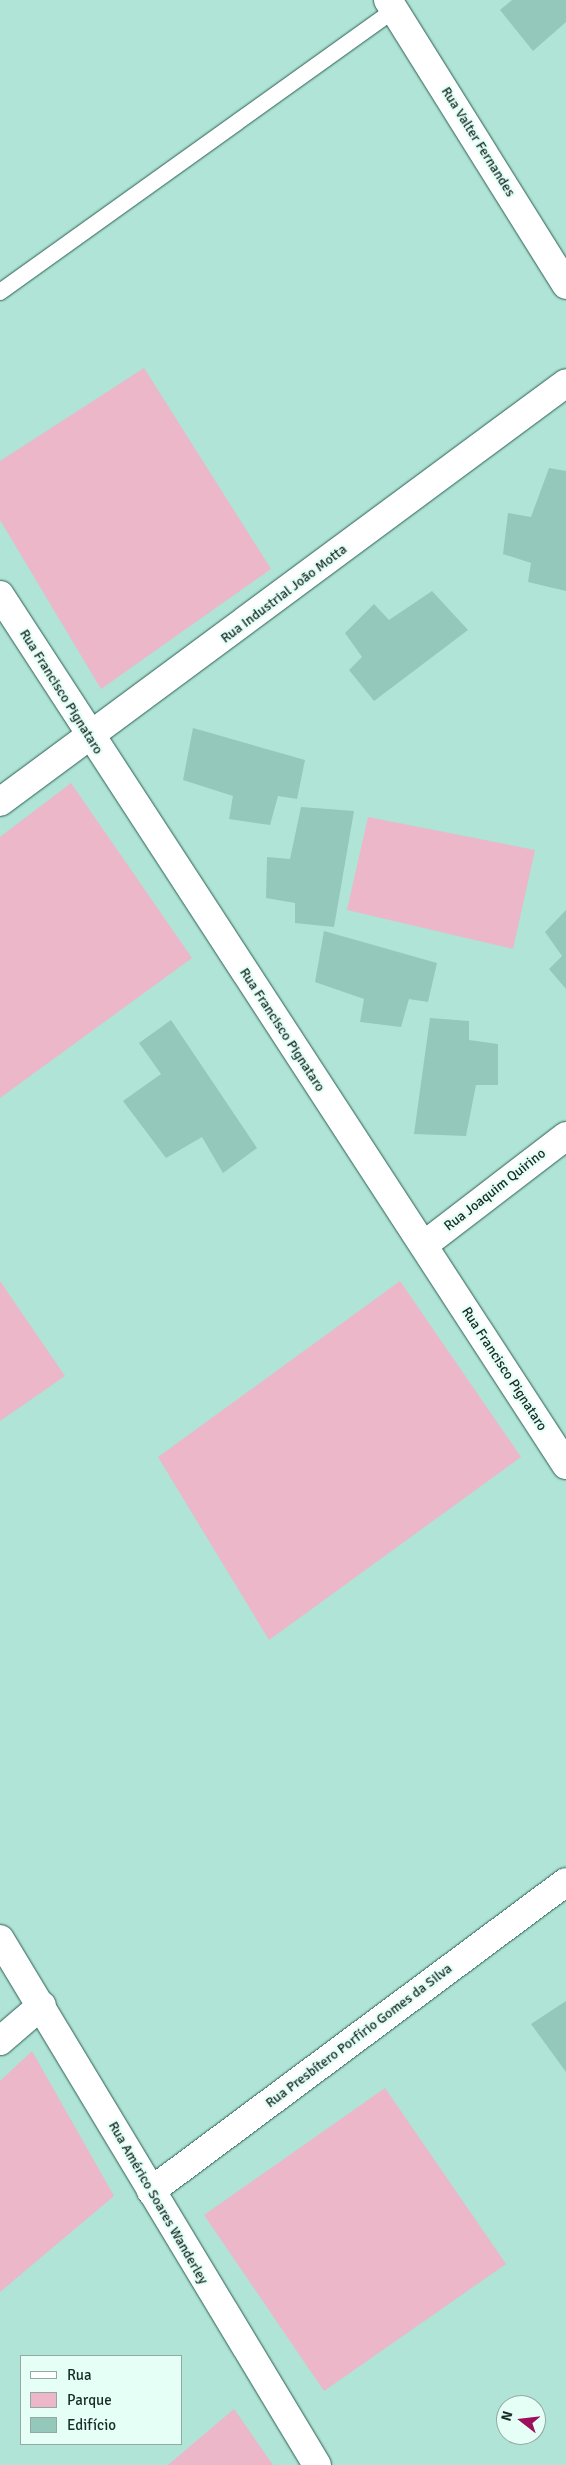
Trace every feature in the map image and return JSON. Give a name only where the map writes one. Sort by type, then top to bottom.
[{"type":"street","name":"Rua Valter Fernandes","points":[[391,5],[566,284]]},
{"type":"street","name":"Rua Industrial João Motta","points":[[0,802],[90,739],[566,383]]},
{"type":"street","name":"Rua Francisco Pignataro","points":[[0,595],[90,739],[424,1245],[566,1465]]},
{"type":"street","name":"Rua Joaquim Quirino","points":[[424,1245],[566,1136]]},
{"type":"street","name":"Rua Presbítero Porfírio Gomes da Silva","points":[[151,2191],[566,1882]]},
{"type":"street","name":"Rua Américo Soares Wanderley","points":[[0,1939],[42,2005],[151,2191],[317,2465]]},
{"type":"street","points":[[0,2041],[42,2005]]},
{"type":"lane","points":[[0,292],[391,5]]},
{"type":"green space","points":[[144,368],[271,569],[101,689],[0,520],[0,461]]},
{"type":"green space","points":[[71,783],[192,958],[0,1098],[0,837]]},
{"type":"green space","points":[[368,817],[535,850],[513,949],[347,910]]},
{"type":"green space","points":[[0,1281],[65,1376],[0,1421]]},
{"type":"green space","points":[[400,1281],[521,1457],[269,1640],[158,1457]]},
{"type":"green space","points":[[32,2051],[114,2196],[0,2292],[0,2081]]},
{"type":"green space","points":[[385,2088],[506,2264],[324,2391],[204,2215]]},
{"type":"green space","points":[[234,2409],[273,2465],[168,2465]]},
{"type":"building","points":[[512,0],[566,0],[566,22],[533,51],[500,10]]},
{"type":"building","points":[[549,468],[566,471],[566,591],[528,582],[531,563],[503,554],[508,513],[531,517]]},
{"type":"building","points":[[432,591],[468,630],[374,701],[349,670],[362,657],[345,633],[374,604],[389,620]]},
{"type":"building","points":[[193,728],[305,760],[297,799],[278,796],[270,825],[229,819],[233,796],[183,780]]},
{"type":"building","points":[[301,807],[354,811],[334,927],[295,923],[295,903],[266,898],[267,857],[290,859]]},
{"type":"building","points":[[566,910],[566,989],[549,969],[562,956],[545,932]]},
{"type":"building","points":[[324,931],[437,963],[428,1002],[409,999],[401,1027],[360,1022],[364,999],[315,982]]},
{"type":"building","points":[[430,1018],[469,1021],[469,1040],[498,1044],[498,1085],[476,1085],[466,1136],[414,1134]]},
{"type":"building","points":[[171,1020],[257,1148],[223,1173],[202,1137],[166,1158],[123,1101],[161,1074],[139,1043]]},
{"type":"building","points":[[566,2001],[566,2072],[531,2024]]}]
